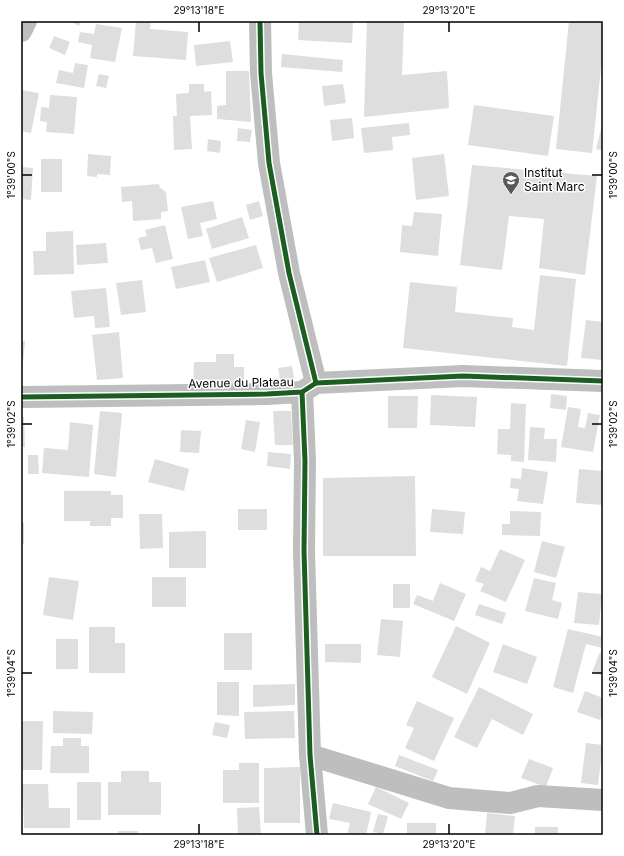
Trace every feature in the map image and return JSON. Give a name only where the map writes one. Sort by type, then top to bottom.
[{"type":"street","points":[[21,31],[26,21]]},
{"type":"street","points":[[260,21],[261,73],[269,163],[309,388],[305,461],[304,551],[310,755],[317,835]]},
{"type":"street","name":"Avenue du Plateau","points":[[21,396],[267,394],[309,388],[463,376],[603,381]]},
{"type":"street","points":[[310,755],[449,798],[510,802],[538,796],[603,800]]},
{"type":"building","points":[[70,21],[81,21],[79,26]]},
{"type":"building","points":[[136,21],[151,21],[150,29],[188,32],[186,60],[133,56]]},
{"type":"building","points":[[299,21],[353,21],[352,43],[298,40]]},
{"type":"building","points":[[367,21],[404,21],[402,75],[447,71],[449,108],[364,117]]},
{"type":"building","points":[[569,21],[603,21],[603,49],[592,153],[556,149]]},
{"type":"building","points":[[96,24],[122,28],[115,62],[90,58],[92,45],[78,42],[80,32],[94,34]]},
{"type":"building","points":[[54,36],[70,42],[65,55],[49,48]]},
{"type":"building","points":[[230,41],[233,62],[196,66],[194,45]]},
{"type":"building","points":[[282,54],[343,60],[342,72],[281,67]]},
{"type":"building","points":[[75,63],[88,65],[84,88],[56,83],[59,70],[73,73]]},
{"type":"building","points":[[226,71],[249,71],[251,122],[217,119],[217,106],[226,105]]},
{"type":"building","points":[[99,74],[109,76],[106,88],[96,86]]},
{"type":"building","points":[[189,84],[204,84],[204,92],[211,91],[212,115],[190,116],[192,149],[174,150],[173,116],[177,116],[176,94],[189,93]]},
{"type":"building","points":[[343,84],[346,103],[324,106],[322,86]]},
{"type":"building","points":[[21,90],[39,93],[31,133],[21,131]]},
{"type":"building","points":[[50,95],[77,97],[74,134],[46,132],[47,122],[40,121],[41,107],[49,108]]},
{"type":"building","points":[[474,105],[554,116],[548,156],[468,145]]},
{"type":"building","points":[[352,118],[354,138],[332,141],[330,120]]},
{"type":"building","points":[[409,123],[410,135],[392,137],[393,150],[364,153],[361,128]]},
{"type":"building","points":[[603,125],[603,151],[596,149]]},
{"type":"building","points":[[238,128],[252,130],[250,142],[237,141]]},
{"type":"building","points":[[208,139],[221,141],[220,153],[207,151]]},
{"type":"building","points":[[88,154],[111,156],[110,175],[97,174],[97,177],[87,176]]},
{"type":"building","points":[[444,154],[449,196],[416,200],[412,158]]},
{"type":"building","points":[[41,159],[62,159],[62,192],[41,192]]},
{"type":"building","points":[[472,165],[597,176],[585,275],[539,268],[544,219],[509,216],[502,270],[460,265]]},
{"type":"building","points":[[21,167],[33,168],[31,200],[21,199]]},
{"type":"building","points":[[159,184],[160,188],[166,192],[168,211],[161,212],[161,219],[133,221],[132,201],[122,202],[121,187]]},
{"type":"building","points":[[213,201],[217,219],[200,223],[203,236],[188,239],[181,207]]},
{"type":"building","points":[[259,201],[263,216],[250,220],[246,205]]},
{"type":"building","points":[[414,212],[442,214],[438,256],[400,252],[402,225],[412,226]]},
{"type":"building","points":[[242,217],[249,238],[212,249],[206,229]]},
{"type":"building","points":[[165,225],[173,259],[156,263],[152,248],[141,250],[138,238],[147,236],[145,230]]},
{"type":"building","points":[[73,231],[74,274],[34,275],[33,251],[46,251],[46,232]]},
{"type":"building","points":[[106,243],[108,263],[77,265],[76,245]]},
{"type":"building","points":[[256,245],[263,268],[217,282],[209,258]]},
{"type":"building","points":[[205,260],[210,282],[176,289],[171,267]]},
{"type":"building","points":[[540,275],[576,279],[567,366],[403,348],[410,282],[457,287],[455,312],[513,318],[512,327],[534,330]]},
{"type":"building","points":[[142,280],[146,312],[121,315],[116,283]]},
{"type":"building","points":[[106,288],[110,327],[95,328],[94,316],[74,318],[71,291]]},
{"type":"building","points":[[586,320],[603,322],[603,360],[581,358]]},
{"type":"building","points":[[119,332],[123,378],[97,380],[92,335]]},
{"type":"building","points":[[21,341],[25,341],[22,375],[21,375]]},
{"type":"building","points":[[216,354],[234,354],[234,367],[244,367],[244,387],[193,387],[194,362],[216,362]]},
{"type":"building","points":[[292,366],[295,383],[281,385],[278,368]]},
{"type":"building","points":[[551,394],[567,396],[566,410],[550,408]]},
{"type":"building","points":[[431,395],[477,397],[475,427],[430,425]]},
{"type":"building","points":[[388,396],[418,396],[417,428],[388,428]]},
{"type":"building","points":[[511,403],[526,404],[524,462],[511,461],[511,455],[497,454],[498,429],[510,429]]},
{"type":"building","points":[[568,407],[581,409],[578,427],[585,428],[588,413],[600,415],[593,452],[561,447]]},
{"type":"building","points":[[100,411],[122,413],[116,477],[94,474]]},
{"type":"building","points":[[273,411],[291,411],[293,445],[275,445]]},
{"type":"building","points":[[21,417],[24,417],[25,447],[21,447]]},
{"type":"building","points":[[246,420],[260,422],[255,452],[241,449]]},
{"type":"building","points":[[70,422],[93,425],[89,477],[42,473],[44,448],[68,450]]},
{"type":"building","points":[[530,427],[545,428],[544,439],[557,439],[556,462],[528,460]]},
{"type":"building","points":[[181,430],[201,431],[199,453],[180,452]]},
{"type":"building","points":[[268,452],[291,454],[290,469],[267,466]]},
{"type":"building","points":[[28,455],[38,455],[39,474],[28,474]]},
{"type":"building","points":[[155,459],[189,469],[184,491],[148,482]]},
{"type":"building","points":[[522,468],[548,472],[543,504],[517,501],[519,489],[510,488],[511,478],[521,479]]},
{"type":"building","points":[[579,469],[603,471],[603,505],[576,503]]},
{"type":"building","points":[[415,476],[416,556],[323,556],[323,478]]},
{"type":"building","points":[[64,491],[111,491],[111,495],[123,495],[123,518],[111,518],[111,526],[90,526],[90,521],[64,521]]},
{"type":"building","points":[[238,509],[267,509],[267,530],[238,530]]},
{"type":"building","points":[[432,509],[465,512],[463,534],[430,532]]},
{"type":"building","points":[[510,511],[541,512],[540,536],[502,535],[502,524],[510,524]]},
{"type":"building","points":[[139,514],[162,514],[163,548],[140,549]]},
{"type":"building","points":[[21,523],[24,523],[24,544],[21,544]]},
{"type":"building","points":[[206,531],[206,568],[169,568],[169,532]]},
{"type":"building","points":[[542,541],[565,547],[556,578],[534,572]]},
{"type":"building","points":[[500,549],[525,560],[506,602],[480,591],[484,584],[475,581],[481,567],[490,571]]},
{"type":"building","points":[[49,577],[79,581],[73,620],[43,615]]},
{"type":"building","points":[[152,577],[186,577],[186,607],[152,607]]},
{"type":"building","points":[[534,578],[556,583],[552,600],[562,603],[558,619],[525,611]]},
{"type":"building","points":[[440,583],[466,594],[454,621],[413,604],[417,595],[433,601]]},
{"type":"building","points":[[393,584],[410,584],[410,608],[393,608]]},
{"type":"building","points":[[578,592],[602,594],[599,625],[574,623]]},
{"type":"building","points":[[479,604],[506,613],[502,624],[475,615]]},
{"type":"building","points":[[381,619],[403,621],[400,657],[377,655]]},
{"type":"building","points":[[456,626],[490,643],[467,694],[432,677]]},
{"type":"building","points":[[89,627],[115,627],[115,643],[125,643],[125,673],[89,673]]},
{"type":"building","points":[[568,629],[603,637],[603,648],[586,644],[573,693],[553,687]]},
{"type":"building","points":[[224,633],[252,633],[252,670],[224,670]]},
{"type":"building","points":[[56,639],[78,639],[78,669],[56,669]]},
{"type":"building","points":[[325,644],[361,644],[361,663],[325,662]]},
{"type":"building","points":[[503,644],[537,657],[527,684],[493,672]]},
{"type":"building","points":[[600,652],[603,654],[603,676],[592,672]]},
{"type":"building","points":[[217,682],[239,682],[239,716],[217,715]]},
{"type":"building","points":[[295,684],[295,705],[253,707],[253,685]]},
{"type":"building","points":[[479,687],[533,714],[523,735],[492,719],[477,748],[454,737]]},
{"type":"building","points":[[585,691],[603,698],[603,712],[600,720],[577,712]]},
{"type":"building","points":[[417,701],[454,718],[434,761],[405,748],[414,728],[406,725]]},
{"type":"building","points":[[53,711],[93,712],[92,734],[53,733]]},
{"type":"building","points":[[294,711],[295,738],[245,739],[244,712]]},
{"type":"building","points":[[21,721],[43,721],[42,770],[21,770]]},
{"type":"building","points":[[215,722],[230,725],[227,738],[212,735]]},
{"type":"building","points":[[63,738],[81,738],[81,746],[89,746],[89,773],[50,773],[51,746],[63,746]]},
{"type":"building","points":[[586,743],[603,745],[598,785],[581,783]]},
{"type":"building","points":[[399,755],[438,770],[433,781],[395,766]]},
{"type":"building","points":[[529,759],[553,768],[546,787],[521,778]]},
{"type":"building","points":[[239,763],[259,763],[259,803],[223,803],[223,770],[239,770]]},
{"type":"building","points":[[300,767],[300,823],[264,823],[264,768]]},
{"type":"building","points":[[121,771],[149,771],[149,782],[161,782],[161,815],[108,815],[108,782],[121,782]]},
{"type":"building","points":[[77,782],[101,782],[101,820],[77,820]]},
{"type":"building","points":[[21,784],[48,784],[49,808],[70,808],[70,828],[24,828]]},
{"type":"building","points":[[376,787],[409,803],[401,819],[368,804]]},
{"type":"building","points":[[333,803],[371,812],[366,835],[347,835],[350,823],[329,819]]},
{"type":"building","points":[[259,807],[261,835],[238,835],[237,808]]},
{"type":"building","points":[[487,813],[515,816],[513,835],[485,835]]},
{"type":"building","points":[[378,814],[388,816],[383,834],[373,832]]},
{"type":"building","points":[[407,823],[436,823],[436,835],[407,835]]},
{"type":"building","points":[[535,827],[558,827],[558,835],[535,835]]},
{"type":"building","points":[[118,831],[138,831],[138,835],[118,835]]},
{"type":"building","points":[[32,833],[49,834],[49,835],[32,835]]},
{"type":"cycle path","points":[[260,21],[261,73],[269,163],[289,273],[316,383]]},
{"type":"cycle path","points":[[21,397],[267,394],[302,392],[316,383],[463,376],[603,381]]},
{"type":"cycle path","points":[[302,392],[305,461],[304,551],[310,755],[317,835]]},
{"type":"place","name":"Institut Saint Marc","points":[[511,195]]}]
